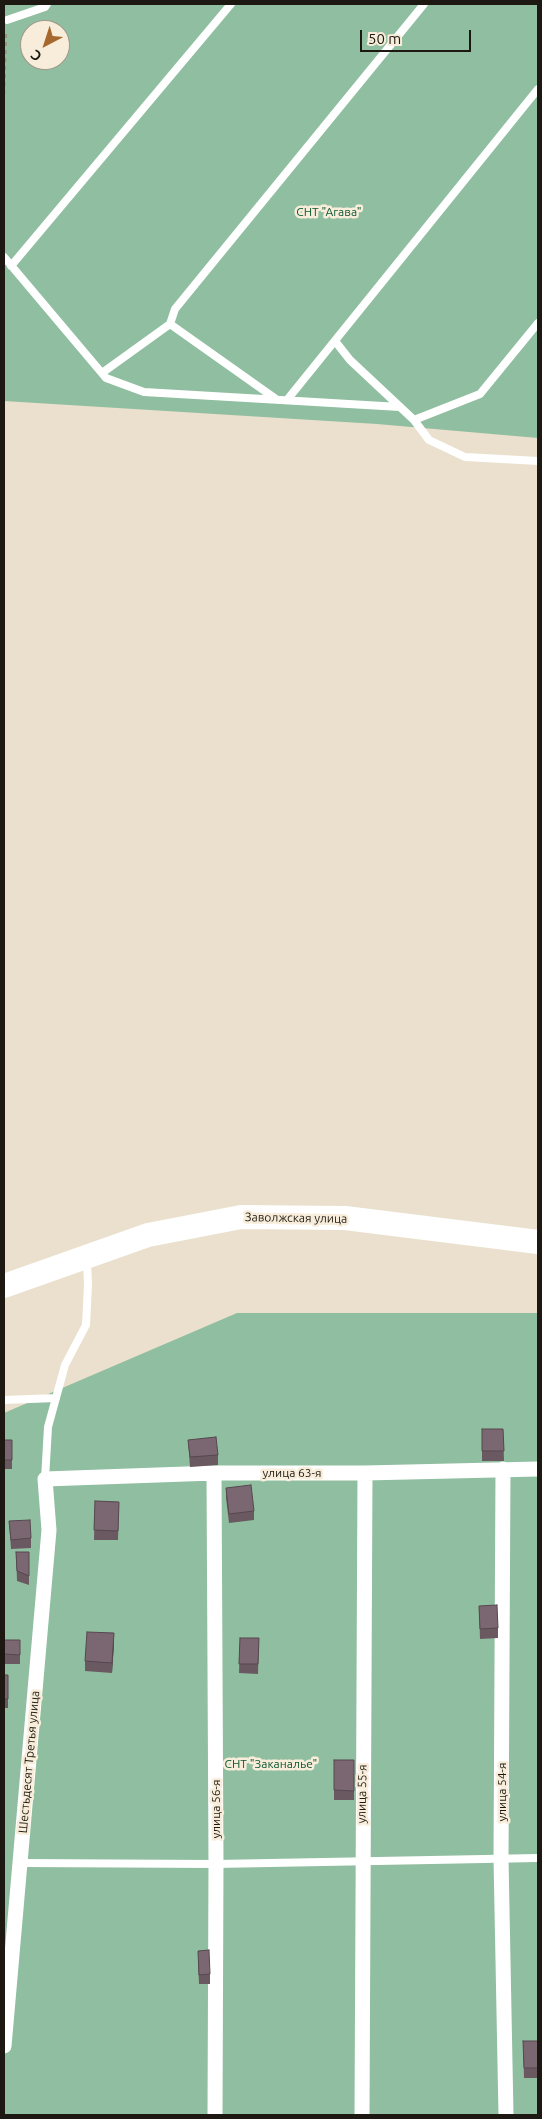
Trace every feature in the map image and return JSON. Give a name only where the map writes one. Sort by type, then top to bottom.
[{"type":"main road","name":"Заволжская улица","points":[[4,1286],[148,1235],[241,1217],[345,1218],[538,1242]]},
{"type":"street","name":"улица 63-я","points":[[45,1478],[214,1472],[365,1474],[538,1468]]},
{"type":"street","name":"улица 54-я","points":[[503,1469],[501,1858],[506,2115]]},
{"type":"street","name":"улица 56-я","points":[[214,1472],[215,2115]]},
{"type":"street","name":"улица 55-я","points":[[362,2115],[365,1474]]},
{"type":"street","name":"Шестьдесят Третья улица","points":[[4,2046],[50,1530],[45,1478]]},
{"type":"lane","points":[[7,20],[45,7],[47,4]]},
{"type":"lane","points":[[11,266],[231,4]]},
{"type":"lane","points":[[102,374],[170,324],[175,309],[424,4]]},
{"type":"lane","points":[[287,400],[538,89]]},
{"type":"lane","points":[[4,257],[106,378],[144,392],[400,406]]},
{"type":"lane","points":[[414,420],[480,394],[538,323]]},
{"type":"lane","points":[[170,324],[276,399]]},
{"type":"lane","points":[[335,341],[350,360],[414,420],[429,440],[465,457],[538,462]]},
{"type":"lane","points":[[45,1478],[48,1427],[66,1365],[86,1326],[87,1256]]},
{"type":"lane","points":[[4,1400],[56,1398]]},
{"type":"lane","points":[[20,1863],[216,1864],[538,1858]]},
{"type":"path","points":[[4,94],[7,20]]},
{"type":"green space","name":"СНТ \"Агава\"","points":[[4,4],[538,4],[538,438],[377,424],[4,401]]},
{"type":"green space","name":"СНТ \"Заканалье\"","points":[[237,1313],[538,1313],[538,2115],[4,2115],[4,1413]]},
{"type":"building","points":[[482,1429],[503,1429],[504,1451],[482,1451]]},
{"type":"building","points":[[216,1437],[218,1455],[190,1457],[188,1440]]},
{"type":"building","points":[[4,1440],[12,1440],[12,1460],[4,1460]]},
{"type":"building","points":[[251,1485],[254,1511],[229,1514],[226,1488]]},
{"type":"building","points":[[95,1501],[119,1502],[118,1531],[94,1530]]},
{"type":"building","points":[[30,1520],[31,1538],[11,1540],[9,1521]]},
{"type":"building","points":[[16,1552],[29,1552],[29,1576],[17,1571]]},
{"type":"building","points":[[497,1605],[498,1628],[480,1629],[479,1606]]},
{"type":"building","points":[[87,1632],[114,1633],[112,1663],[85,1661]]},
{"type":"building","points":[[240,1638],[259,1638],[258,1664],[239,1664]]},
{"type":"building","points":[[4,1640],[20,1640],[20,1655],[4,1654]]},
{"type":"building","points":[[4,1675],[8,1675],[8,1699],[4,1699]]},
{"type":"building","points":[[334,1760],[354,1760],[354,1791],[334,1790]]},
{"type":"building","points":[[209,1950],[210,1974],[199,1975],[198,1951]]},
{"type":"building","points":[[523,2041],[538,2041],[538,2068],[524,2068]]}]
